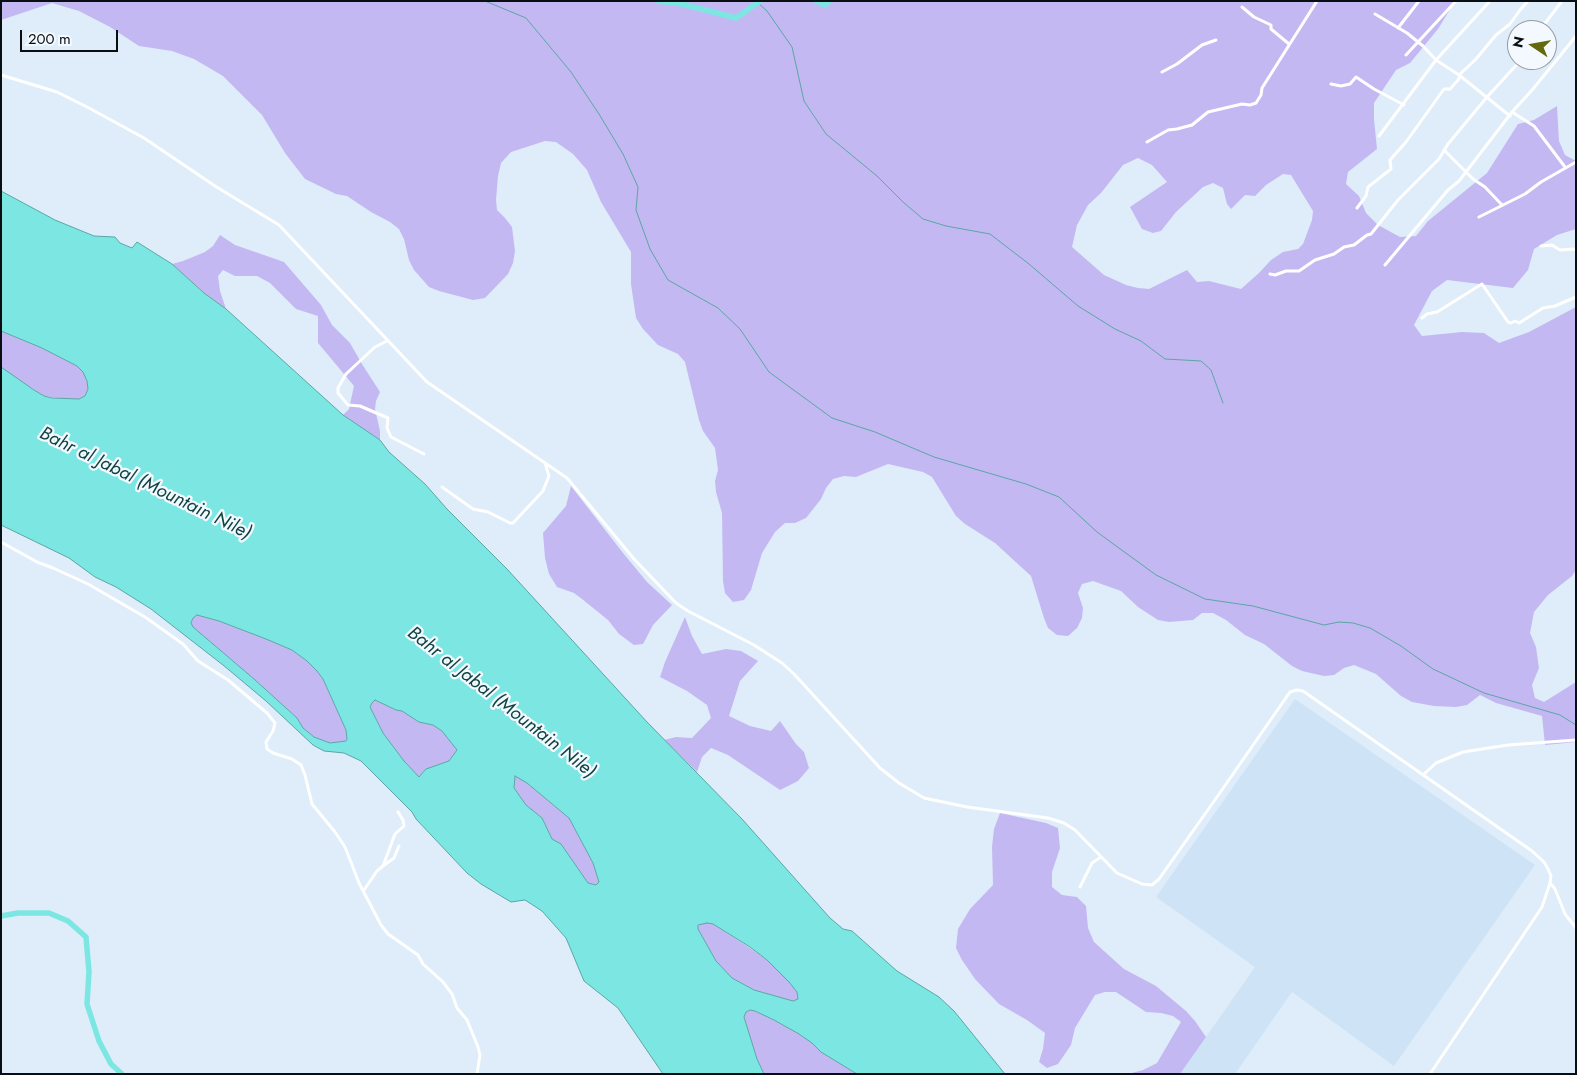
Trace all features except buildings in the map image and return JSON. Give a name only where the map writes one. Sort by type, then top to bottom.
[{"type":"street","points":[[1148,142],[1168,130],[1192,125],[1208,112],[1242,104],[1250,105],[1256,103],[1261,95],[1262,88],[1317,1]]},
{"type":"street","points":[[1398,28],[1418,1]]},
{"type":"street","points":[[1406,55],[1456,1]]},
{"type":"street","points":[[1378,136],[1404,105],[1436,60],[1490,1]]},
{"type":"street","points":[[1357,208],[1366,196],[1368,187],[1391,169],[1390,160],[1406,142],[1437,97],[1444,89],[1450,89],[1459,79],[1459,75],[1476,59],[1496,35],[1510,24],[1528,1]]},
{"type":"street","points":[[1548,20],[1562,1]]},
{"type":"street","points":[[1242,6],[1254,17],[1272,25],[1271,29],[1289,44]]},
{"type":"street","points":[[1375,14],[1423,46],[1436,60],[1459,75],[1510,116]]},
{"type":"street","points":[[1385,265],[1448,190],[1459,181],[1512,112],[1576,36]]},
{"type":"street","points":[[1162,72],[1177,64],[1202,45],[1216,40]]},
{"type":"street","points":[[1270,274],[1275,275],[1286,270],[1299,271],[1314,260],[1334,254],[1344,247],[1354,245],[1371,234],[1398,200],[1439,159],[1444,150],[1511,70]]},
{"type":"street","points":[[1,75],[57,92],[89,108],[144,138],[215,186],[279,225],[427,382],[567,478],[634,559],[676,603],[754,645],[782,663],[867,755],[899,784],[924,798],[939,802],[1048,818],[1064,823],[1075,830],[1118,873],[1142,884],[1152,885],[1217,797],[1283,701],[1294,690],[1303,691],[1532,852],[1544,862],[1551,876],[1542,907],[1430,1074]]},
{"type":"street","points":[[1331,84],[1341,86],[1350,84],[1356,77],[1374,90],[1404,105]]},
{"type":"street","points":[[1512,112],[1534,126],[1565,167]]},
{"type":"street","points":[[1444,150],[1502,205]]},
{"type":"street","points":[[1479,218],[1525,194],[1541,182],[1576,162]]},
{"type":"street","points":[[1541,246],[1552,245],[1560,250],[1576,250]]},
{"type":"street","points":[[1422,318],[1437,312],[1482,284],[1508,322],[1511,323],[1515,321],[1519,323],[1544,308],[1576,297]]},
{"type":"street","points":[[387,341],[375,347],[347,373],[338,388],[338,393],[348,405],[360,406],[388,418],[387,428],[391,437],[424,454]]},
{"type":"street","points":[[442,487],[473,509],[488,512],[513,523],[543,491],[549,476],[544,461]]},
{"type":"street","points":[[1,542],[37,562],[88,584],[145,617],[183,644],[198,660],[228,680],[267,713],[275,723],[275,727],[266,742],[267,749],[292,759],[301,765],[312,804],[345,847],[377,917],[388,934],[418,955],[452,994],[457,1008],[467,1020],[478,1047],[480,1055],[477,1074]]},
{"type":"street","points":[[1423,775],[1436,764],[1464,752],[1508,745],[1576,740]]},
{"type":"street","points":[[383,866],[393,836],[404,826],[401,815],[398,812]]},
{"type":"street","points":[[364,890],[377,871],[394,858],[399,846]]},
{"type":"street","points":[[1080,887],[1092,863],[1101,857]]},
{"type":"street","points":[[1550,883],[1555,889],[1565,914],[1576,928]]},
{"type":"shaded area","points":[[1,1],[1453,1],[1454,3],[1438,29],[1410,63],[1396,70],[1374,103],[1377,149],[1348,172],[1346,184],[1359,196],[1366,213],[1378,225],[1400,237],[1416,236],[1428,221],[1487,173],[1518,124],[1534,120],[1557,106],[1559,141],[1565,155],[1576,161],[1576,229],[1557,235],[1534,249],[1528,270],[1513,288],[1447,280],[1432,291],[1414,325],[1422,336],[1462,332],[1484,333],[1499,343],[1529,332],[1576,307],[1576,570],[1572,576],[1548,595],[1534,612],[1530,633],[1536,647],[1539,668],[1532,685],[1535,698],[1544,702],[1576,682],[1576,742],[1545,745],[1542,716],[1496,703],[1480,695],[1467,705],[1456,707],[1434,706],[1412,702],[1401,696],[1376,674],[1354,665],[1344,668],[1334,675],[1324,676],[1302,671],[1292,666],[1264,644],[1245,635],[1226,620],[1213,613],[1202,613],[1193,620],[1169,622],[1158,620],[1138,607],[1121,591],[1093,581],[1082,584],[1078,593],[1083,608],[1082,618],[1077,628],[1068,636],[1057,635],[1048,628],[1031,576],[995,543],[956,516],[932,477],[923,472],[888,464],[856,477],[844,476],[833,479],[821,499],[806,518],[795,523],[785,523],[775,532],[762,553],[751,590],[744,600],[733,602],[725,593],[723,581],[722,513],[716,492],[715,481],[718,470],[715,448],[703,431],[699,420],[685,362],[678,354],[658,345],[643,329],[636,318],[631,284],[631,252],[601,202],[587,170],[573,154],[556,142],[545,141],[511,152],[501,163],[498,176],[497,210],[512,227],[515,251],[513,263],[508,274],[485,298],[473,300],[429,287],[414,270],[399,229],[347,196],[336,194],[305,179],[285,153],[262,115],[223,76],[194,59],[172,51],[139,46],[110,27],[79,11],[52,3],[1,20]],"holes":[[[1138,158],[1152,165],[1167,182],[1130,207],[1142,229],[1153,233],[1161,231],[1176,212],[1203,187],[1213,183],[1223,188],[1227,204],[1231,209],[1245,195],[1255,196],[1266,185],[1283,174],[1291,175],[1313,211],[1312,220],[1303,244],[1298,249],[1283,252],[1271,260],[1241,289],[1209,281],[1197,282],[1187,270],[1149,289],[1126,285],[1104,275],[1072,247],[1077,225],[1088,205],[1101,193],[1123,165]]]},
{"type":"shaded area","points":[[220,235],[235,245],[284,262],[321,305],[332,325],[350,343],[380,392],[375,409],[380,440],[343,415],[349,409],[354,386],[318,343],[318,316],[296,309],[270,283],[257,276],[235,276],[223,270],[218,276],[220,291],[226,309],[204,293],[172,264],[205,252],[213,246]]},
{"type":"shaded area","points":[[1,331],[42,348],[77,366],[83,372],[87,381],[88,389],[85,396],[72,400],[44,396],[5,371],[1,367]]},
{"type":"shaded area","points":[[571,486],[647,582],[672,605],[653,625],[643,644],[634,645],[619,634],[608,620],[582,599],[574,593],[557,587],[549,574],[545,558],[543,533],[566,506]]},
{"type":"shaded area","points":[[197,615],[219,621],[266,639],[292,650],[307,661],[323,679],[346,730],[347,739],[330,743],[314,737],[303,728],[297,718],[193,627],[191,624],[193,618]]},
{"type":"shaded area","points":[[685,617],[692,636],[702,654],[726,649],[741,651],[758,661],[740,681],[729,716],[750,726],[771,731],[780,721],[804,752],[809,768],[798,781],[780,790],[728,755],[711,748],[702,757],[697,772],[664,740],[676,737],[692,738],[711,718],[707,705],[687,691],[660,677]]},
{"type":"shaded area","points":[[1295,699],[1535,865],[1394,1066],[1292,992],[1235,1074],[1180,1074],[1255,967],[1156,897]]},
{"type":"shaded area","points":[[375,700],[402,711],[419,722],[433,725],[442,731],[457,750],[449,761],[426,769],[419,777],[383,733],[370,707]]},
{"type":"shaded area","points":[[515,775],[569,818],[593,863],[599,882],[596,885],[588,883],[561,844],[552,839],[542,818],[526,805],[514,788]]},
{"type":"shaded area","points":[[1000,813],[1046,823],[1058,828],[1060,848],[1052,872],[1052,887],[1062,895],[1077,897],[1086,906],[1088,928],[1094,942],[1124,969],[1156,986],[1195,1021],[1206,1037],[1180,1074],[1128,1074],[1143,1070],[1157,1063],[1181,1022],[1173,1016],[1146,1012],[1116,992],[1105,992],[1095,995],[1075,1028],[1071,1045],[1058,1064],[1047,1068],[1039,1062],[1045,1033],[999,1004],[975,979],[956,948],[958,929],[970,909],[993,885],[992,847],[994,829]]},
{"type":"shaded area","points":[[707,923],[713,924],[767,960],[785,977],[797,992],[798,999],[793,1001],[754,990],[732,978],[716,961],[697,927]]},
{"type":"shaded area","points":[[750,1010],[774,1020],[799,1034],[821,1052],[857,1074],[764,1074],[757,1059],[744,1017],[746,1012]]},
{"type":"water","name":"Bahr al Jabal (Mountain Nile)","points":[[1,191],[55,220],[94,236],[115,237],[120,243],[132,248],[137,242],[172,264],[204,293],[226,309],[343,415],[380,440],[389,452],[425,484],[447,509],[507,569],[647,722],[742,819],[830,918],[843,929],[852,931],[897,971],[939,997],[954,1011],[1005,1074],[857,1074],[821,1052],[799,1034],[774,1020],[750,1010],[746,1012],[744,1017],[757,1059],[764,1074],[663,1074],[618,1008],[584,981],[566,938],[542,911],[525,900],[511,902],[481,884],[467,873],[416,819],[412,812],[361,761],[344,753],[324,751],[313,745],[266,701],[151,609],[116,587],[95,577],[69,558],[1,525],[1,367],[44,396],[79,399],[85,396],[88,389],[83,372],[77,366],[42,348],[1,331]],"holes":[[[197,615],[219,621],[292,650],[307,661],[323,679],[346,730],[346,741],[330,743],[314,737],[303,728],[297,718],[193,627],[191,623]],[[375,700],[402,711],[419,722],[433,725],[442,731],[457,750],[449,761],[426,769],[419,777],[383,733],[370,707]],[[515,776],[527,783],[569,818],[593,863],[599,882],[596,885],[588,883],[561,844],[552,839],[542,818],[526,805],[514,788]],[[713,924],[750,947],[767,960],[789,982],[797,992],[798,999],[793,1001],[754,990],[732,978],[716,961],[698,929],[698,925]]]},
{"type":"waterway","points":[[485,1],[526,18],[571,72],[599,114],[623,154],[638,187],[636,210],[650,249],[668,280],[718,308],[740,329],[769,372],[832,418],[875,432],[934,457],[1026,484],[1059,497],[1097,532],[1156,575],[1205,599],[1253,606],[1324,625],[1339,622],[1353,623],[1370,628],[1401,646],[1433,669],[1484,693],[1560,715],[1576,725]]},
{"type":"waterway","points":[[658,1],[682,4],[736,18],[760,1]]},
{"type":"waterway","points":[[816,1],[825,5],[830,1]]},
{"type":"waterway","points":[[757,2],[767,11],[792,47],[804,101],[826,134],[877,176],[903,202],[923,219],[946,226],[990,234],[1078,306],[1115,329],[1141,341],[1165,359],[1201,361],[1211,370],[1223,403]]},
{"type":"waterway","points":[[1,916],[18,913],[49,913],[68,921],[86,937],[89,972],[87,1004],[99,1041],[111,1064],[122,1074]]}]
